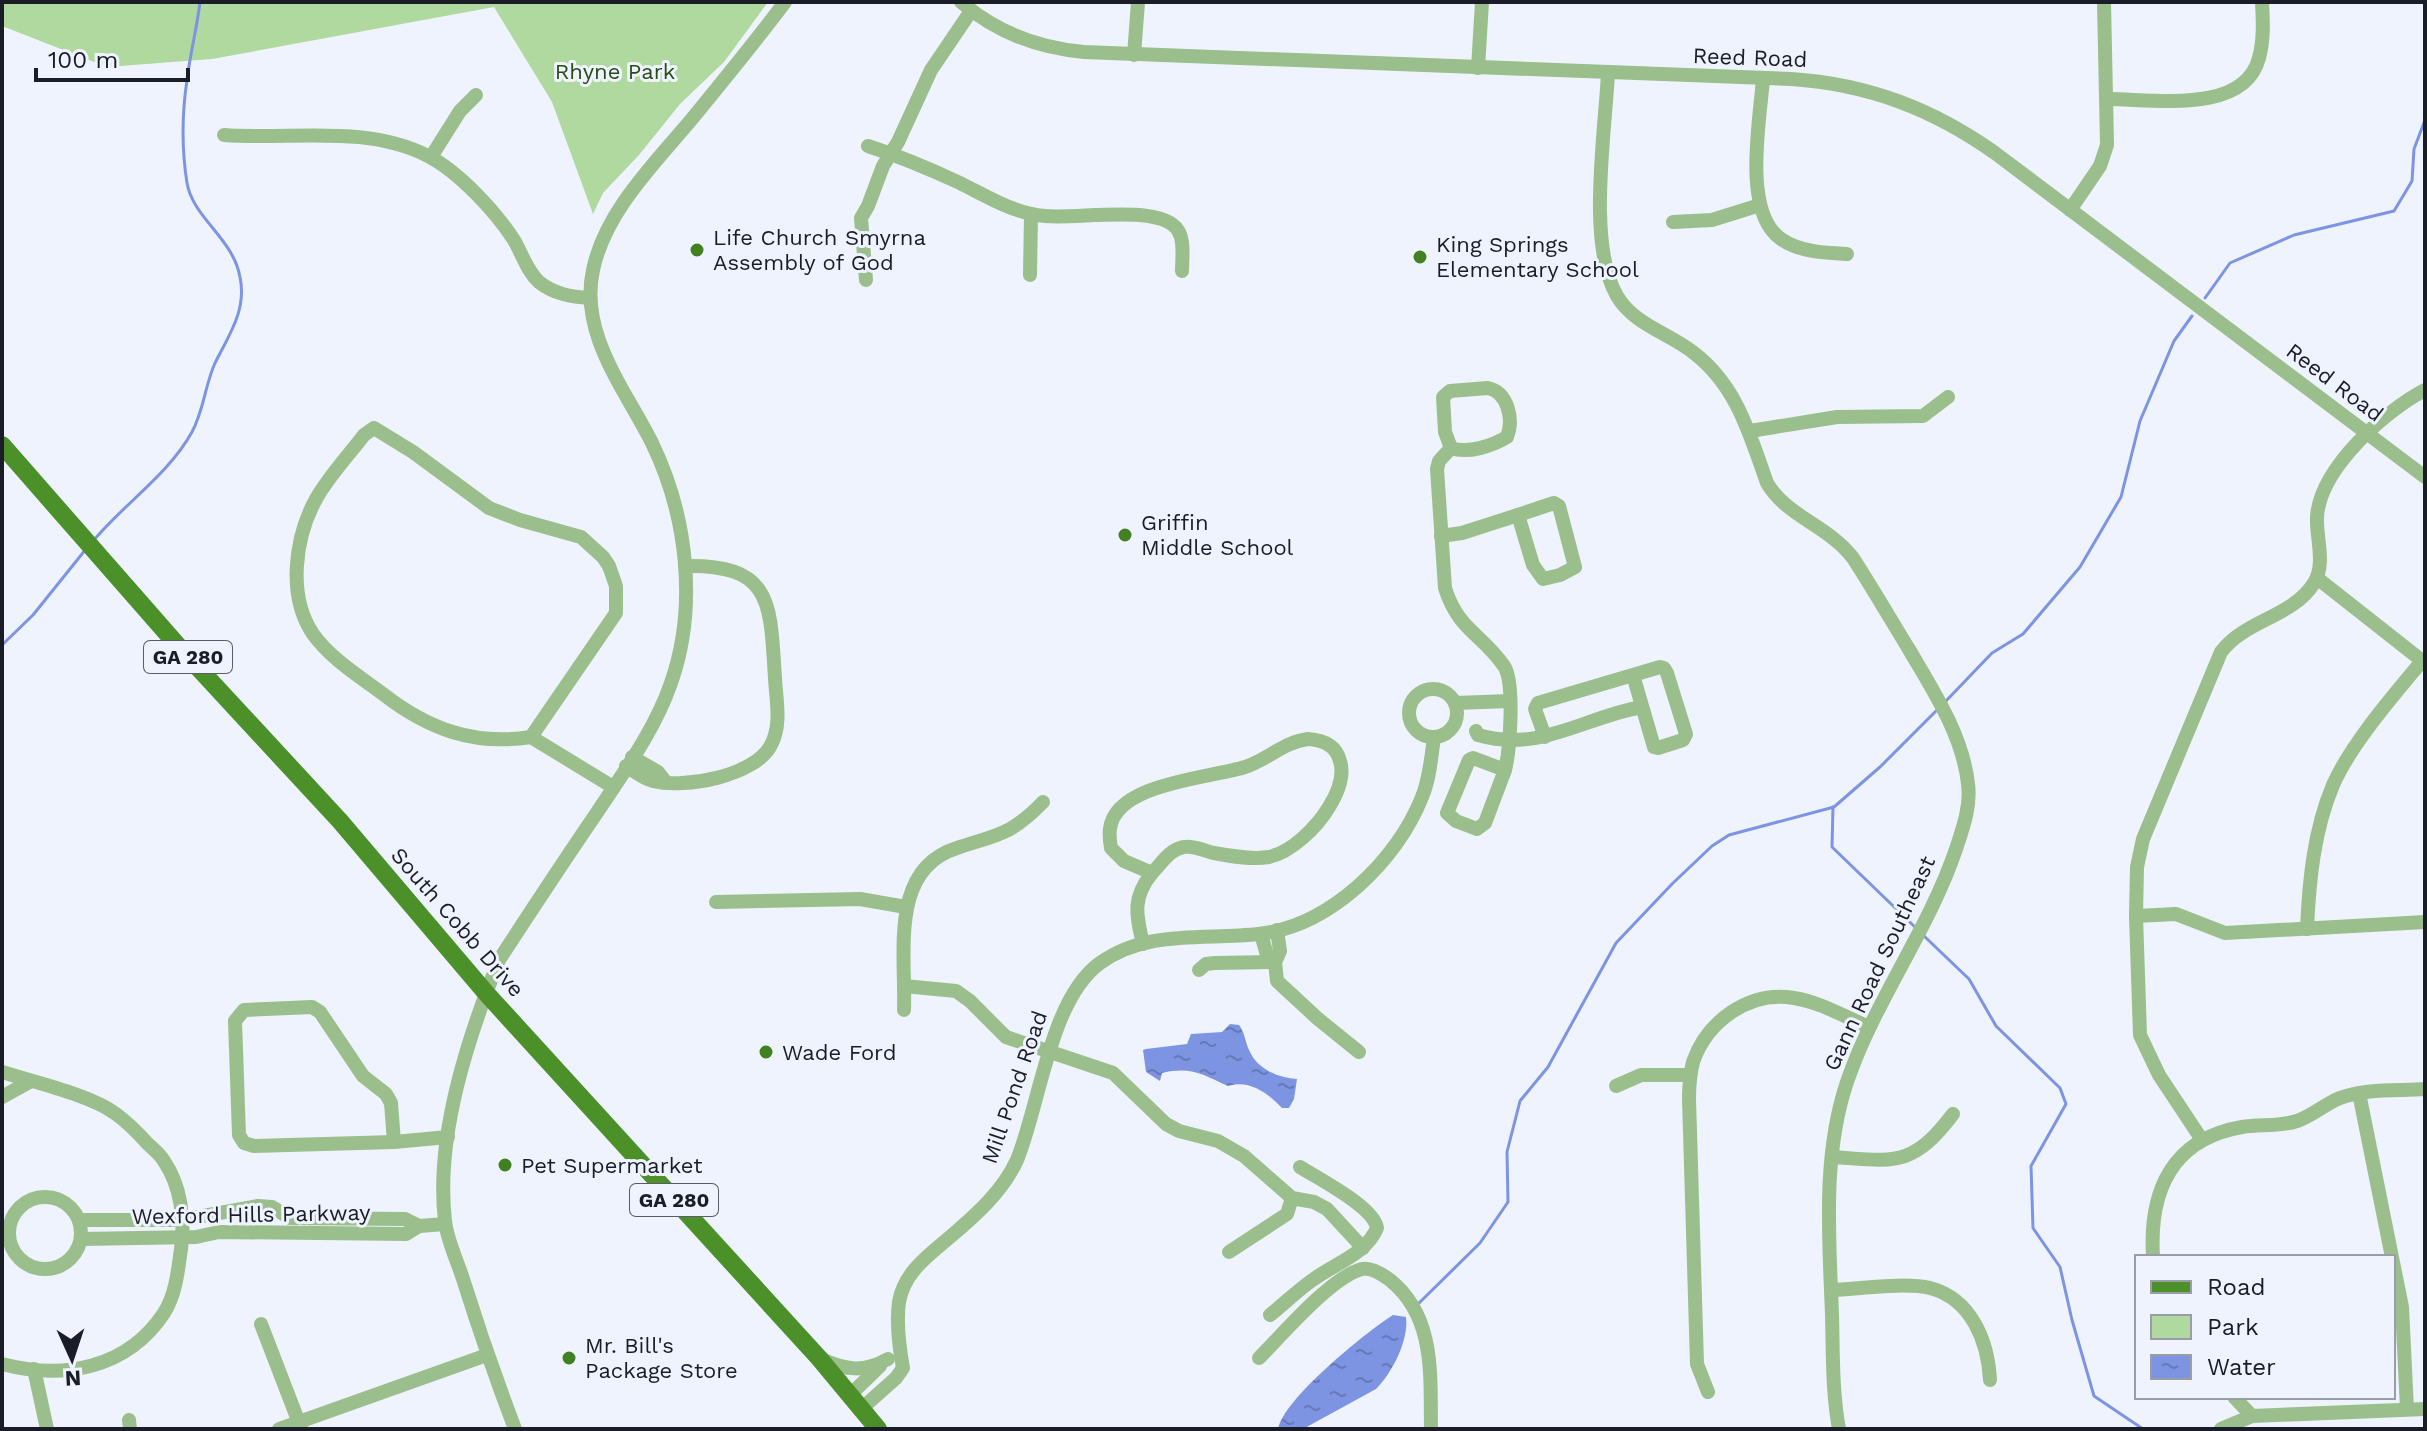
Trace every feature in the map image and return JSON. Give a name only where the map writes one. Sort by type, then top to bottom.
[{"type":"main road","name":"South Cobb Drive","points":[[2,445],[179,647],[340,821],[486,993],[819,1358],[878,1429]]},
{"type":"street","points":[[515,1429],[487,1355],[445,1224],[443,1187],[448,1137],[460,1078],[499,960],[662,707],[677,666],[684,623],[685,566],[681,526],[667,477],[604,353],[592,321],[590,298],[594,263],[606,235],[648,172],[785,2]]},
{"type":"street","points":[[1134,55],[1138,2]]},
{"type":"street","points":[[1478,68],[1482,2]]},
{"type":"street","points":[[2070,210],[2100,166],[2105,152],[2108,99],[2104,2]]},
{"type":"street","points":[[2108,99],[2205,99],[2236,90],[2251,77],[2259,59],[2263,29],[2262,2]]},
{"type":"street","points":[[866,280],[861,218],[931,70],[966,6]]},
{"type":"street","name":"Reed Road","points":[[966,6],[1001,29],[1037,44],[1073,51],[1763,79],[1840,84],[1887,96],[1921,109],[1974,137],[2425,477]]},
{"type":"street","name":"Gann Road Southeast","points":[[1608,73],[1600,223],[1612,285],[1622,304],[1632,314],[1706,363],[1734,400],[1750,431],[1773,493],[1845,548],[1928,682],[1947,717],[1965,769],[1968,802],[1951,864],[1869,1027],[1841,1103],[1832,1157],[1831,1290],[1834,1389],[1839,1429]]},
{"type":"street","points":[[1763,79],[1757,180],[1760,205],[1771,229],[1787,242],[1809,250],[1847,254]]},
{"type":"street","points":[[431,157],[460,111],[476,95]]},
{"type":"street","points":[[224,135],[362,137],[390,141],[431,157],[483,200],[514,241],[535,278],[554,291],[590,298]]},
{"type":"street","points":[[868,146],[957,181],[1005,207],[1031,214],[1077,217],[1130,215],[1162,219],[1173,224],[1182,238],[1182,271]]},
{"type":"street","points":[[1673,222],[1712,220],[1760,205]]},
{"type":"street","points":[[1030,275],[1031,214]]},
{"type":"street","points":[[1488,388],[1501,393],[1509,417],[1507,437],[1473,449],[1460,451],[1451,448],[1445,432],[1442,407],[1446,393],[1488,388]]},
{"type":"street","points":[[2202,1140],[2159,1075],[2140,1035],[2136,916],[2137,867],[2143,839],[2216,660],[2235,636],[2298,601],[2317,578],[2320,562],[2317,517],[2323,493],[2339,467],[2367,434],[2402,402],[2425,390]]},
{"type":"street","points":[[1750,431],[1837,417],[1923,416],[1948,397]]},
{"type":"street","points":[[531,737],[616,613],[616,586],[609,566],[581,537],[489,508],[413,452],[377,429],[371,429],[317,496],[304,527],[297,584],[306,622],[333,656],[421,720],[452,733],[484,740],[531,737],[613,787]]},
{"type":"street","points":[[1451,448],[1439,461],[1437,469],[1445,588],[1465,627],[1504,666],[1510,679],[1510,701],[1505,770],[1483,827],[1472,829],[1448,816],[1447,810],[1469,760],[1476,759],[1505,770]]},
{"type":"street","points":[[1441,536],[1462,533],[1518,515],[1558,503],[1575,567],[1560,575],[1540,578],[1518,515]]},
{"type":"street","points":[[629,761],[654,781],[693,783],[746,768],[768,750],[777,726],[772,624],[764,597],[753,582],[738,572],[721,567],[685,566]]},
{"type":"street","points":[[2307,929],[2313,862],[2333,784],[2347,759],[2424,662],[2317,578]]},
{"type":"street","points":[[1545,737],[1535,709],[1538,703],[1633,675],[1664,668],[1685,737],[1677,743],[1654,747],[1633,675]]},
{"type":"street","points":[[1437,690],[1447,694],[1455,703],[1457,715],[1454,725],[1434,738],[1417,732],[1411,723],[1411,703],[1422,692],[1437,690]]},
{"type":"street","points":[[1455,703],[1510,701]]},
{"type":"street","points":[[1476,731],[1481,715],[1477,703]]},
{"type":"street","points":[[1454,725],[1499,733],[1507,740],[1545,737],[1642,707]]},
{"type":"street","name":"Mill Pond Road","points":[[894,1357],[899,1299],[906,1282],[926,1257],[989,1201],[1009,1175],[1020,1151],[1065,1008],[1076,989],[1099,963],[1132,945],[1174,938],[1261,934],[1321,914],[1337,904],[1365,879],[1415,813],[1424,793],[1434,738]]},
{"type":"street","points":[[1143,944],[1136,914],[1140,888],[1174,849],[1189,846],[1233,856],[1268,857],[1283,850],[1310,832],[1334,797],[1342,768],[1338,753],[1322,741],[1299,740],[1250,766],[1160,787],[1134,797],[1118,810],[1109,828],[1111,848],[1124,861],[1152,873]]},
{"type":"street","points":[[904,1010],[906,907],[916,879],[935,858],[952,849],[1015,828],[1043,802]]},
{"type":"street","points":[[716,902],[860,899],[906,907]]},
{"type":"street","points":[[2136,916],[2176,914],[2225,933],[2425,922]]},
{"type":"street","points":[[1277,930],[1280,951],[1275,962],[1277,981],[1359,1052]]},
{"type":"street","points":[[1261,934],[1267,955],[1275,962]]},
{"type":"street","points":[[1199,970],[1206,964],[1215,963],[1275,962]]},
{"type":"street","points":[[904,986],[956,991],[1006,1037],[1113,1073],[1166,1124],[1179,1131],[1218,1141],[1244,1156],[1292,1198],[1314,1202],[1327,1209],[1363,1248]]},
{"type":"street","points":[[1708,1392],[1697,1364],[1690,1075],[1699,1049],[1728,1014],[1757,1000],[1779,997],[1806,1000],[1869,1027]]},
{"type":"street","points":[[394,1142],[393,1111],[386,1094],[363,1076],[320,1012],[312,1007],[244,1010],[239,1015],[235,1021],[237,1101],[239,1135],[244,1143],[254,1146],[394,1142],[448,1137]]},
{"type":"street","points":[[2,1072],[97,1104],[114,1112],[135,1130],[164,1160],[180,1196],[182,1238],[176,1281],[165,1312],[139,1342],[108,1361],[85,1370],[34,1369],[2,1364]]},
{"type":"street","points":[[1616,1086],[1641,1075],[1690,1075]]},
{"type":"street","points":[[2,1097],[31,1081]]},
{"type":"street","points":[[2153,1255],[2151,1229],[2161,1187],[2174,1165],[2202,1140],[2241,1127],[2299,1121],[2337,1099],[2359,1093],[2425,1089]]},
{"type":"street","points":[[2359,1093],[2392,1255]]},
{"type":"street","points":[[1832,1157],[1907,1157],[1930,1143],[1953,1114]]},
{"type":"street","points":[[1270,1315],[1313,1279],[1363,1248],[1376,1232],[1374,1218],[1335,1188],[1300,1167]]},
{"type":"street","points":[[37,1197],[62,1201],[79,1220],[81,1239],[76,1252],[66,1262],[53,1268],[38,1269],[25,1263],[6,1240],[6,1223],[15,1211],[37,1197]]},
{"type":"street","points":[[1229,1252],[1287,1214],[1292,1198]]},
{"type":"street","name":"Wexford Hills Parkway","points":[[79,1220],[181,1220],[258,1206],[272,1207],[290,1218],[406,1234],[419,1226],[445,1224]]},
{"type":"street","name":"Wexford Hills Parkway","points":[[81,1239],[182,1238],[219,1232],[338,1226]]},
{"type":"street","points":[[1259,1358],[1306,1310],[1339,1283],[1359,1270],[1371,1269],[1399,1288],[1415,1308],[1424,1327],[1428,1344],[1431,1429]]},
{"type":"street","points":[[2395,1272],[2402,1307],[2407,1409]]},
{"type":"street","points":[[1831,1290],[1923,1287],[1944,1293],[1962,1306],[1983,1339],[1988,1353],[1990,1380]]},
{"type":"street","points":[[261,1324],[300,1426]]},
{"type":"street","points":[[279,1429],[300,1426],[487,1355]]},
{"type":"street","points":[[819,1358],[854,1370],[874,1367],[894,1357]]},
{"type":"street","points":[[855,1403],[894,1357]]},
{"type":"street","points":[[34,1369],[47,1429]]},
{"type":"street","points":[[2236,1399],[2252,1416]]},
{"type":"street","points":[[2221,1429],[2252,1416],[2425,1409]]},
{"type":"green space","name":"Rhyne Park","points":[[2,2],[768,2],[724,62],[680,104],[603,193],[593,214],[552,102],[494,7],[212,59],[107,67],[2,26]]},
{"type":"water","points":[[1230,1024],[1239,1025],[1253,1057],[1263,1067],[1283,1077],[1297,1079],[1294,1099],[1289,1108],[1282,1108],[1271,1097],[1251,1086],[1228,1086],[1197,1073],[1181,1071],[1162,1073],[1160,1081],[1146,1072],[1143,1050],[1187,1044],[1191,1034],[1222,1032]]},
{"type":"water","points":[[1393,1315],[1406,1317],[1405,1336],[1393,1365],[1376,1389],[1303,1429],[1278,1429],[1283,1416],[1309,1384]]},
{"type":"waterway","points":[[94,540],[171,462],[192,432],[212,371],[239,311],[242,289],[236,263],[197,207],[187,183],[183,145],[184,106],[200,2]]},
{"type":"waterway","points":[[2205,298],[2230,263],[2294,235],[2394,211],[2412,181],[2414,149],[2425,120]]},
{"type":"waterway","points":[[1945,702],[1992,653],[2023,634],[2080,567],[2121,497],[2140,421],[2174,341],[2192,316]]},
{"type":"waterway","points":[[2,645],[33,615],[86,549]]},
{"type":"waterway","points":[[1417,1305],[1480,1243],[1508,1202],[1507,1152],[1520,1101],[1548,1067],[1616,943],[1712,846],[1729,835],[1834,807],[1936,711]]},
{"type":"waterway","points":[[1833,807],[1832,847],[1916,928]]},
{"type":"waterway","points":[[1924,936],[1969,979],[1996,1026],[2060,1088],[2066,1104],[2031,1166],[2033,1228],[2060,1267],[2094,1396],[2143,1429]]},
{"type":"place","name":"Life Church Smyrna Assembly of God","points":[[697,250]]},
{"type":"place","name":"King Springs Elementary School","points":[[1420,257]]},
{"type":"place","name":"Griffin Middle School","points":[[1125,535]]},
{"type":"place","name":"Wade Ford","points":[[766,1052]]},
{"type":"place","name":"Pet Supermarket","points":[[505,1165]]},
{"type":"place","name":"Mr. Bill's Package Store","points":[[569,1358]]}]
